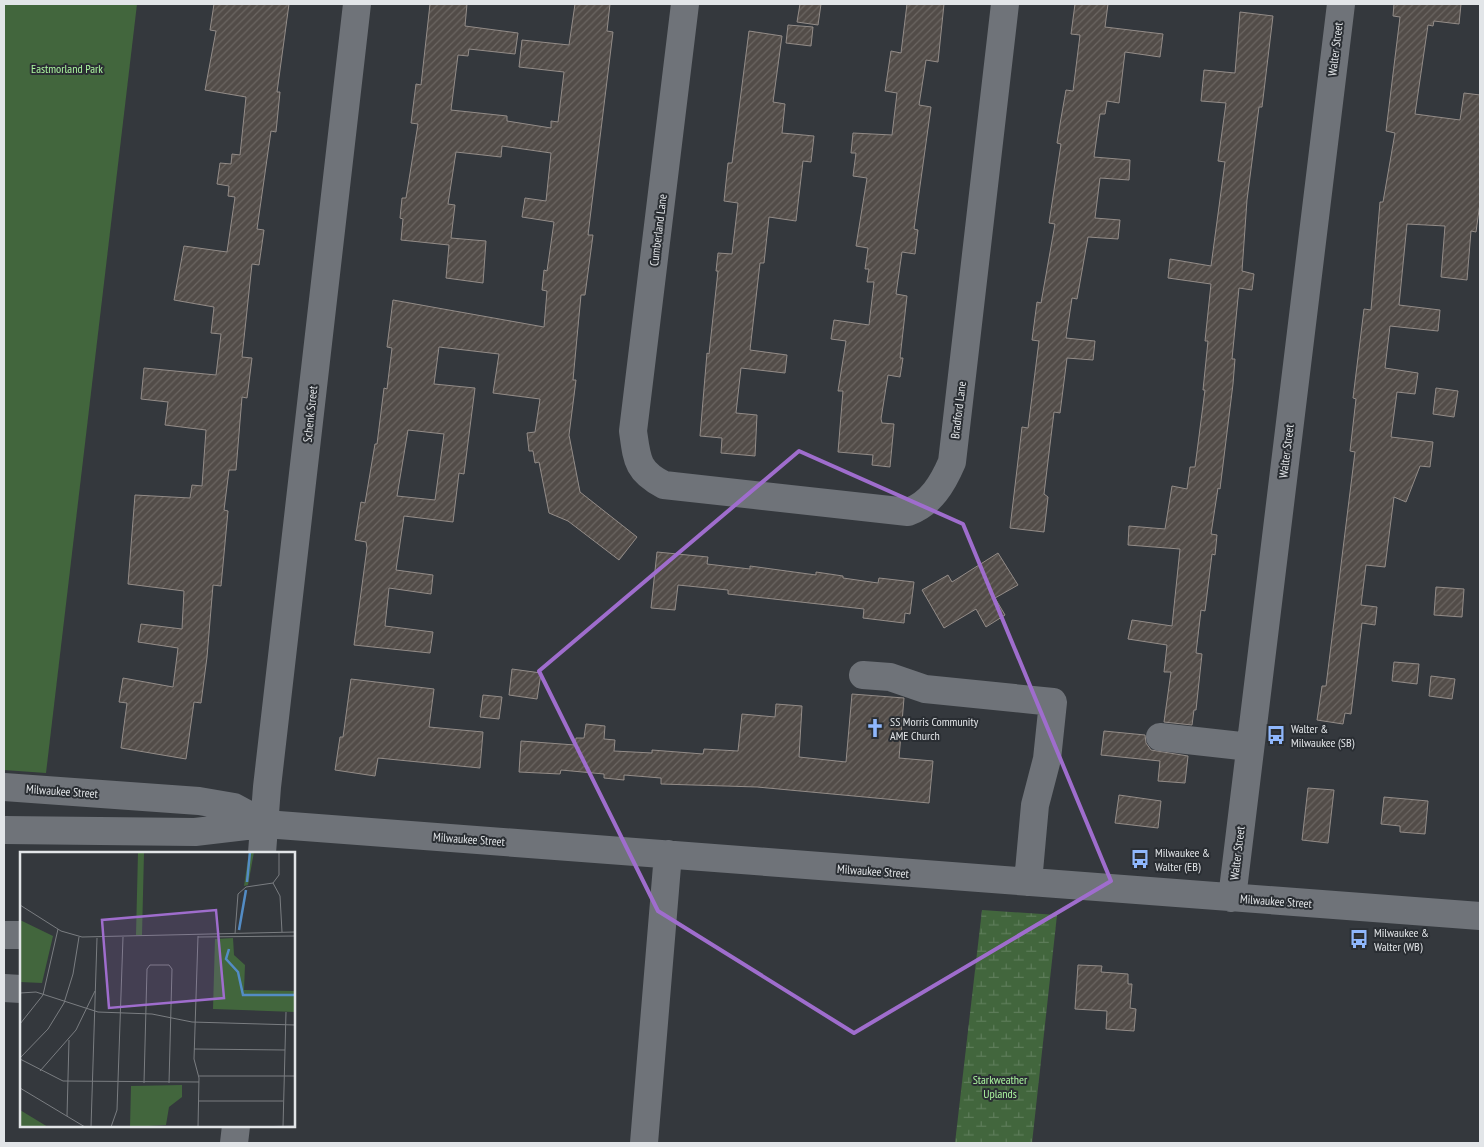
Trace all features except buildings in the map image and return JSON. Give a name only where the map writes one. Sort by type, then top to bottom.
[{"type":"street","name":"Schenk Street","points":[[262,852],[266,787],[357,4]]},
{"type":"street","name":"Cumberland Lane","points":[[637,456],[633,431],[685,4]]},
{"type":"street","name":"Bradford Lane","points":[[637,456],[641,467],[649,478],[664,485],[755,496],[908,512],[928,501],[938,489],[952,462],[1005,4]]},
{"type":"street","name":"Walter Street","points":[[1232,898],[1341,4]]},
{"type":"street","points":[[863,675],[890,677],[925,689],[1053,702],[1047,758],[1035,805],[1028,882]]},
{"type":"street","points":[[1160,737],[1250,747]]},
{"type":"street","name":"Milwaukee Street","points":[[4,787],[199,801],[234,807],[265,824]]},
{"type":"street","name":"Milwaukee Street","points":[[4,830],[194,832],[265,824],[1480,916]]},
{"type":"street","points":[[644,1143],[668,854]]},
{"type":"street","points":[[4,935],[20,935]]},
{"type":"street","points":[[4,988],[20,989]]},
{"type":"street","points":[[234,1143],[236,1127]]},
{"type":"highlighted area","points":[[799,451],[963,524],[1111,881],[854,1033],[658,911],[539,671]]},
{"type":"green space","name":"Eastmorland Park","points":[[4,4],[137,4],[46,773],[4,770]]},
{"type":"green space","name":"Starkweather Uplands","points":[[982,910],[1057,915],[1032,1143],[955,1143]]},
{"type":"place","name":"SS Morris Community AME Church","points":[[875,728]]},
{"type":"place","name":"Walter & Milwaukee (SB)","points":[[1276,735]]},
{"type":"place","name":"Milwaukee & Walter (EB)","points":[[1140,859]]},
{"type":"place","name":"Milwaukee & Walter (WB)","points":[[1359,939]]}]
